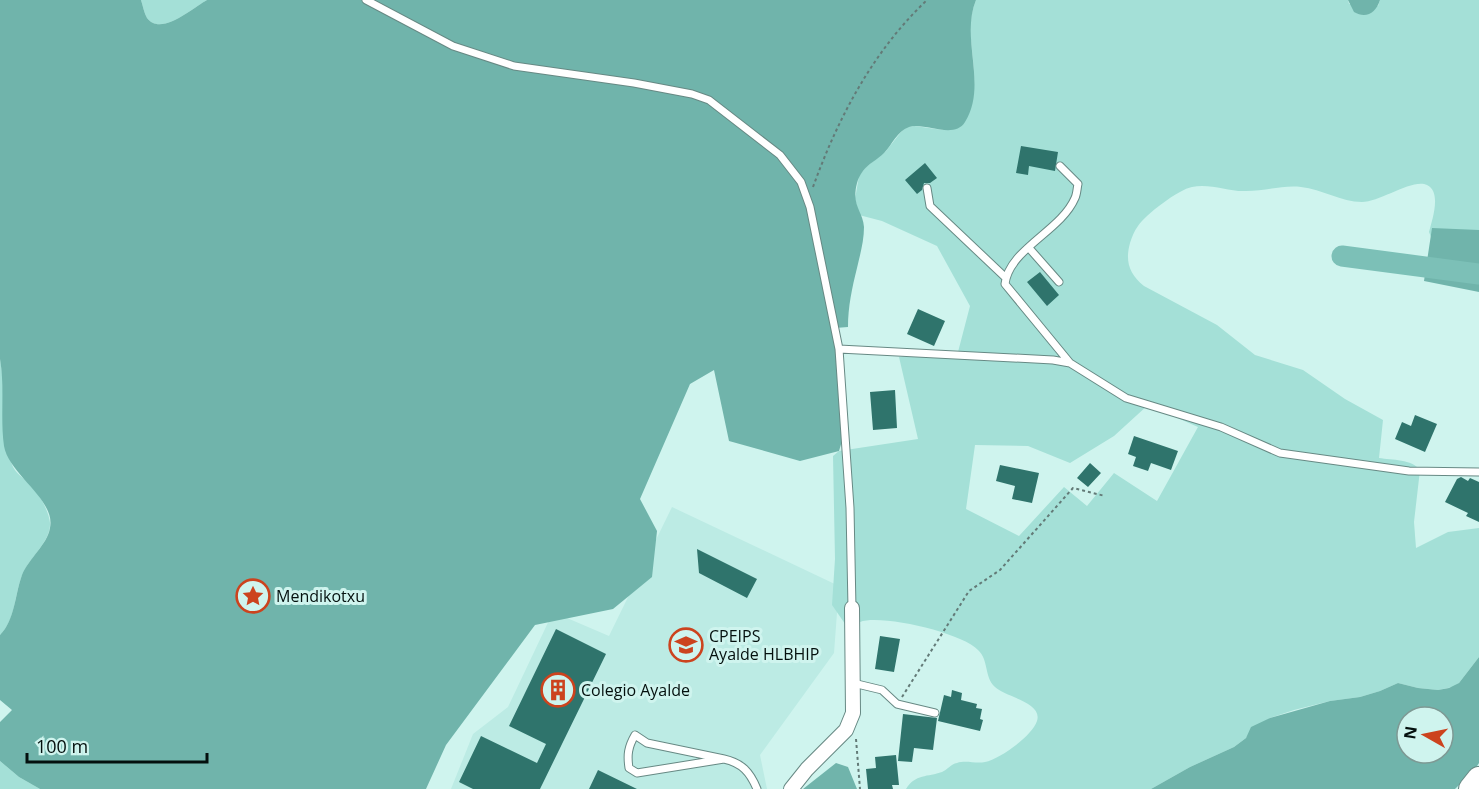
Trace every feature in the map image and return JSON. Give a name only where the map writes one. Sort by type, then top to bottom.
[{"type":"highway","points":[[1471,789],[1479,779]]},
{"type":"street","points":[[792,789],[807,768],[846,730],[853,713],[852,608]]},
{"type":"lane","points":[[366,0],[453,46],[514,66],[634,83],[692,94],[709,100],[780,155],[801,182],[808,201],[840,349],[850,508],[852,608]]},
{"type":"lane","points":[[1060,166],[1078,184],[1075,198],[1058,221],[1020,255],[1007,272],[1005,284],[1070,363],[1126,398],[1221,427],[1280,453],[1409,471],[1479,472]]},
{"type":"lane","points":[[927,188],[930,206],[1006,278]]},
{"type":"lane","points":[[1029,248],[1059,282]]},
{"type":"lane","points":[[840,349],[1053,360],[1070,363]]},
{"type":"lane","points":[[853,683],[882,690],[897,704],[935,713]]},
{"type":"lane","points":[[724,759],[637,773],[629,768],[627,757],[628,746],[635,735],[647,743],[724,759],[737,762],[751,774],[757,789]]},
{"type":"path","points":[[808,201],[837,128],[856,91],[904,21],[927,0]]},
{"type":"path","points":[[897,704],[969,591],[1000,570],[1073,488],[1105,496]]},
{"type":"path","points":[[853,713],[861,789]]},
{"type":"shaded area","points":[[0,0],[141,0],[147,18],[153,23],[160,24],[177,19],[207,0],[976,0],[971,30],[974,93],[971,108],[965,122],[960,127],[954,130],[916,126],[905,129],[884,153],[865,169],[858,180],[855,197],[863,221],[863,243],[851,298],[848,327],[835,328],[842,441],[839,451],[800,461],[729,441],[714,370],[690,384],[640,499],[657,531],[652,577],[613,609],[535,625],[446,745],[426,789],[40,789],[19,777],[0,761],[0,722],[12,710],[0,700],[0,635],[12,614],[22,575],[48,534],[50,517],[39,497],[14,467],[4,446],[0,359]]},
{"type":"shaded area","points":[[1348,0],[1380,0],[1370,14],[1363,15],[1354,12]]},
{"type":"shaded area","points":[[1432,228],[1479,230],[1479,292],[1424,281]]},
{"type":"shaded area","name":"CPEIPS Ayalde HLBHIP","points":[[672,507],[839,586],[834,653],[760,755],[767,789],[451,789],[473,734],[508,707],[553,612],[609,636]]},
{"type":"shaded area","points":[[1479,657],[1479,763],[1455,789],[1151,789],[1190,767],[1234,747],[1246,738],[1251,727],[1270,718],[1330,701],[1360,697],[1398,683],[1438,690],[1459,683]]},
{"type":"shaded area","points":[[836,763],[848,767],[857,789],[803,789]]},
{"type":"green space","points":[[141,0],[207,0],[177,19],[160,24],[153,23],[147,18]]},
{"type":"green space","points":[[976,0],[1348,0],[1349,4],[1378,6],[1380,0],[1479,0],[1479,250],[1431,237],[1429,232],[1435,200],[1432,189],[1427,185],[1405,187],[1362,202],[1301,187],[1240,191],[1199,186],[1179,192],[1142,221],[1134,232],[1128,256],[1132,272],[1144,286],[1217,325],[1255,355],[1303,370],[1345,399],[1383,420],[1379,458],[1407,462],[1420,470],[1414,522],[1416,548],[1448,532],[1479,528],[1479,657],[1459,683],[1453,687],[1438,690],[1398,683],[1360,697],[1330,701],[1270,718],[1234,747],[1190,767],[1151,789],[906,789],[918,778],[942,772],[955,764],[985,762],[999,756],[1022,740],[1037,721],[1034,709],[995,687],[989,678],[981,654],[969,644],[956,637],[921,627],[885,621],[860,622],[850,631],[832,605],[835,559],[833,456],[839,451],[918,439],[899,357],[958,352],[970,306],[937,246],[882,221],[859,215],[855,199],[859,176],[907,127],[943,130],[969,114],[974,86],[971,32]],"holes":[[[1148,405],[1198,427],[1157,501],[1114,473],[1087,506],[1064,487],[1019,536],[966,509],[975,445],[1028,446],[1070,463],[1114,436]]]},
{"type":"green space","points":[[0,359],[9,455],[15,470],[31,484],[38,494],[50,523],[44,542],[24,571],[10,621],[0,635]]},
{"type":"green space","points":[[0,761],[19,777],[40,789],[0,789]]},
{"type":"building","points":[[1021,146],[1058,152],[1055,171],[1029,166],[1028,175],[1016,173]]},
{"type":"building","points":[[925,163],[937,178],[930,183],[924,183],[922,190],[917,194],[905,180]]},
{"type":"building","points":[[1040,272],[1059,295],[1047,306],[1027,282]]},
{"type":"building","points":[[918,309],[945,321],[934,346],[907,334]]},
{"type":"building","points":[[895,390],[897,428],[873,430],[870,392]]},
{"type":"building","points":[[1415,415],[1437,424],[1425,452],[1395,439],[1402,422],[1411,426]]},
{"type":"building","points":[[1134,436],[1178,451],[1171,470],[1151,463],[1148,471],[1133,466],[1136,457],[1128,454]]},
{"type":"building","points":[[1090,463],[1101,473],[1088,487],[1077,478]]},
{"type":"building","points":[[1000,465],[1039,473],[1032,503],[1012,499],[1015,486],[996,481]]},
{"type":"building","points":[[1461,477],[1468,481],[1470,478],[1479,482],[1479,522],[1466,516],[1468,513],[1445,502],[1457,479]]},
{"type":"building","points":[[697,549],[757,579],[747,598],[699,573]]},
{"type":"building","name":"Colegio Ayalde","points":[[556,629],[606,654],[540,789],[473,789],[459,782],[481,736],[537,763],[546,744],[509,726]]},
{"type":"building","points":[[880,636],[900,639],[894,672],[875,669]]},
{"type":"building","points":[[952,690],[962,693],[961,700],[977,704],[976,708],[982,709],[980,719],[983,720],[980,731],[938,721],[944,695],[951,697]]},
{"type":"building","points":[[903,714],[937,718],[933,750],[914,748],[912,762],[898,761]]},
{"type":"building","points":[[896,755],[899,785],[892,785],[893,789],[868,789],[866,769],[876,768],[875,757]]},
{"type":"building","points":[[598,770],[637,789],[589,789]]},
{"type":"waterway","points":[[1342,256],[1479,274]]},
{"type":"place","name":"Mendikotxu","points":[[253,596]]},
{"type":"place","name":"CPEIPS Ayalde HLBHIP","points":[[686,645]]},
{"type":"place","name":"Colegio Ayalde","points":[[558,690]]}]
